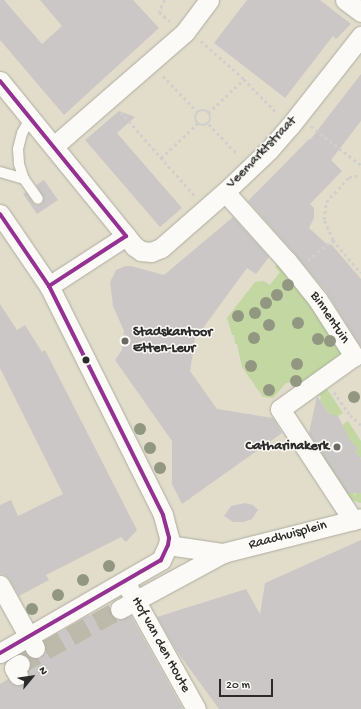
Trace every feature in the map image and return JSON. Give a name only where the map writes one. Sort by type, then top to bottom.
[{"type":"street","points":[[345,0],[361,12]]},
{"type":"street","points":[[54,146],[185,32],[206,2]]},
{"type":"street","name":"Veemarktstraat","points":[[126,236],[137,249],[147,253],[161,248],[251,169],[294,121],[361,36]]},
{"type":"street","points":[[0,81],[126,236],[49,286]]},
{"type":"street","name":"Binnentuin","points":[[225,192],[318,300],[354,356],[280,409],[291,427]]},
{"type":"street","points":[[0,214],[49,286],[163,515],[168,530],[168,545],[161,560],[124,580],[32,642],[0,653]]},
{"type":"street","name":"Raadhuisplein","points":[[134,602],[223,553],[357,519],[291,427]]},
{"type":"street","name":"Raadhuisplein","points":[[168,545],[223,553]]},
{"type":"street","name":"Hof van den Houte","points":[[124,580],[134,602],[196,709]]},
{"type":"street","points":[[0,585],[32,642]]},
{"type":"lane","points":[[31,118],[22,133],[18,149],[19,164],[24,179],[38,198]]},
{"type":"lane","points":[[0,172],[24,179]]},
{"type":"path","points":[[165,0],[158,12],[185,32],[204,43],[294,121],[361,164]]},
{"type":"path","points":[[150,62],[198,112]]},
{"type":"path","points":[[208,112],[244,79]]},
{"type":"path","points":[[108,98],[206,208]]},
{"type":"path","points":[[198,112],[201,110],[208,112]]},
{"type":"path","points":[[197,124],[195,120],[198,112]]},
{"type":"path","points":[[208,112],[211,120],[209,124]]},
{"type":"path","points":[[161,158],[197,124]]},
{"type":"path","points":[[197,124],[205,126],[209,124]]},
{"type":"path","points":[[209,124],[251,169]]},
{"type":"path","points":[[361,175],[349,177],[326,202],[324,220],[333,240],[361,273]]},
{"type":"path","points":[[295,272],[333,240]]},
{"type":"path","points":[[324,377],[350,415],[361,426]]},
{"type":"green space","points":[[280,260],[345,350],[306,382],[286,383],[273,398],[263,397],[242,367],[237,344],[235,344],[234,335],[232,335],[227,318],[255,282],[264,281],[270,285],[280,272],[275,267]]},
{"type":"green space","points":[[327,389],[343,413],[333,419],[320,401],[321,396],[317,395]]},
{"type":"green space","points":[[348,421],[361,441],[361,459],[355,451],[358,449],[349,440],[351,438],[348,439],[342,425]]},
{"type":"green space","points":[[319,444],[326,454],[323,456],[327,456],[333,464],[330,466],[333,466],[339,475],[337,477],[341,476],[348,487],[346,490],[349,488],[354,492],[354,496],[356,493],[361,493],[361,503],[349,499],[312,446]]},
{"type":"building","points":[[0,0],[4,0],[42,44],[62,26],[40,0],[133,0],[159,28],[64,115],[0,40]]},
{"type":"building","points":[[247,0],[320,0],[351,24],[336,39],[333,36],[285,98],[214,43]]},
{"type":"building","points":[[361,74],[361,121],[331,160],[342,171],[310,204],[314,208],[314,218],[309,228],[329,246],[331,244],[361,279],[361,347],[327,293],[248,201],[309,139],[310,140]]},
{"type":"building","points":[[119,111],[135,117],[117,133],[182,208],[160,227],[85,140]]},
{"type":"building","points":[[44,180],[58,200],[37,214],[23,194],[26,192],[35,205],[42,204],[44,198],[36,185]]},
{"type":"building","points":[[233,217],[269,257],[256,274],[247,268],[195,339],[190,371],[217,409],[273,418],[282,433],[182,504],[172,484],[172,441],[115,360],[122,350],[124,331],[113,306],[110,282],[116,270],[125,266],[131,266],[164,275]]},
{"type":"building","points":[[0,304],[17,330],[25,325],[42,352],[45,350],[137,530],[126,542],[121,537],[46,575],[49,580],[19,596],[9,579],[5,575],[0,574],[0,505],[11,500],[18,516],[63,494],[0,368]]},
{"type":"building","name":"Catharinakerk","points":[[317,396],[329,414],[338,416],[350,440],[358,449],[355,451],[361,459],[361,493],[348,493],[309,433]]},
{"type":"building","points":[[245,503],[253,505],[258,510],[252,519],[244,522],[233,522],[224,516],[231,506]]},
{"type":"building","points":[[361,540],[361,709],[219,709],[176,650],[157,617],[246,589],[260,614],[265,583]]},
{"type":"building","points":[[109,609],[114,618],[119,620],[131,616],[183,709],[0,709],[0,684],[8,679],[12,684],[18,686],[24,684],[28,680],[28,671],[31,664],[26,655],[34,659],[40,658],[46,649],[44,642],[85,617]]},
{"type":"tunnel","points":[[20,664],[120,609]]},
{"type":"transit line","points":[[0,81],[126,236],[49,286]]},
{"type":"transit line","points":[[0,214],[49,286],[163,515],[169,538],[168,545],[161,560],[0,653]]},
{"type":"place","name":"Stadskantoor Etten-Leur","points":[[125,341]]},
{"type":"place","name":"Catharinakerk","points":[[337,447]]}]
